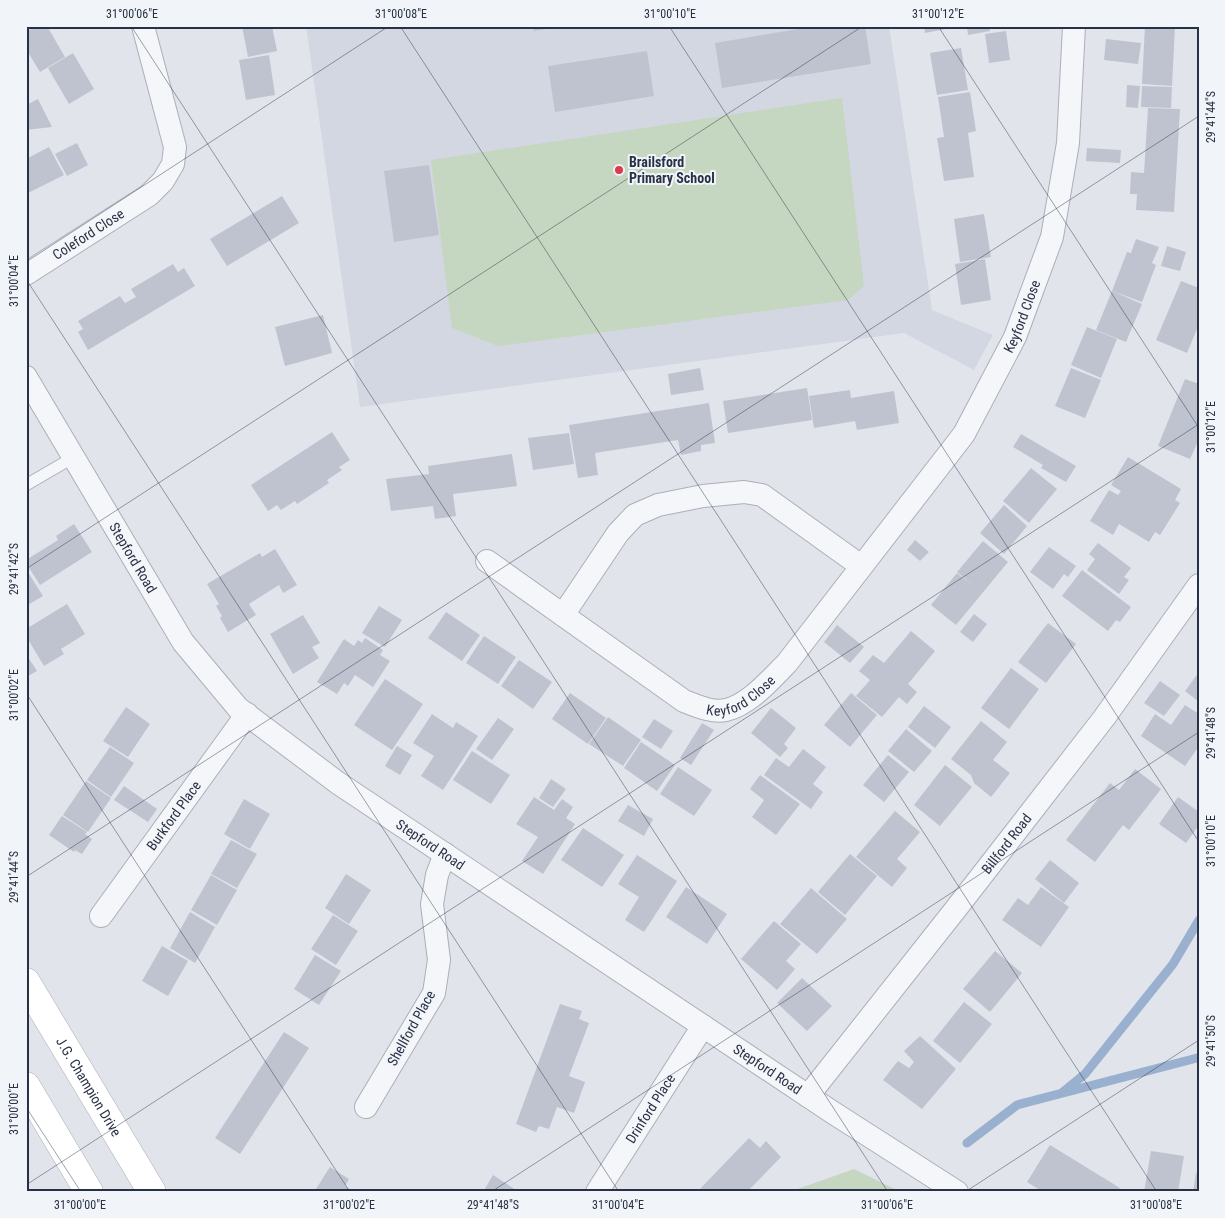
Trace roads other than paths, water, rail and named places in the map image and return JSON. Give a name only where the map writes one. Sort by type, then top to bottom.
[{"type":"main road","name":"J.G. Champion Drive","points":[[26,982],[152,1192]]},
{"type":"main road","points":[[26,1086],[89,1192]]},
{"type":"street","name":"Coleford Close","points":[[26,274],[149,195],[163,181],[173,164],[175,148],[143,26]]},
{"type":"street","name":"Keyford Close","points":[[487,561],[684,702],[708,709],[726,710],[744,702],[764,687],[781,669],[964,434],[1015,337],[1052,237],[1068,143],[1074,26]]},
{"type":"street","name":"Stepford Road","points":[[26,377],[183,642],[238,708],[338,783],[808,1096],[957,1192]]},
{"type":"street","points":[[563,615],[618,533],[635,515],[658,505],[702,496],[744,492],[762,495],[861,566]]},
{"type":"street","name":"Billford Road","points":[[808,1096],[1104,718],[1199,585]]},
{"type":"street","name":"Burkford Place","points":[[100,916],[247,714]]},
{"type":"street","name":"Shellford Place","points":[[366,1107],[434,994],[439,960],[432,904],[437,875],[445,854]]},
{"type":"street","name":"Drinford Place","points":[[597,1192],[703,1026]]},
{"type":"lane","points":[[26,485],[74,457]]},
{"type":"waterway","points":[[1063,1092],[1085,1074],[1173,964],[1199,920]]},
{"type":"waterway","points":[[967,1143],[1017,1105],[1199,1059]]},
{"type":"place","name":"Brailsford Primary School","points":[[619,170]]}]
